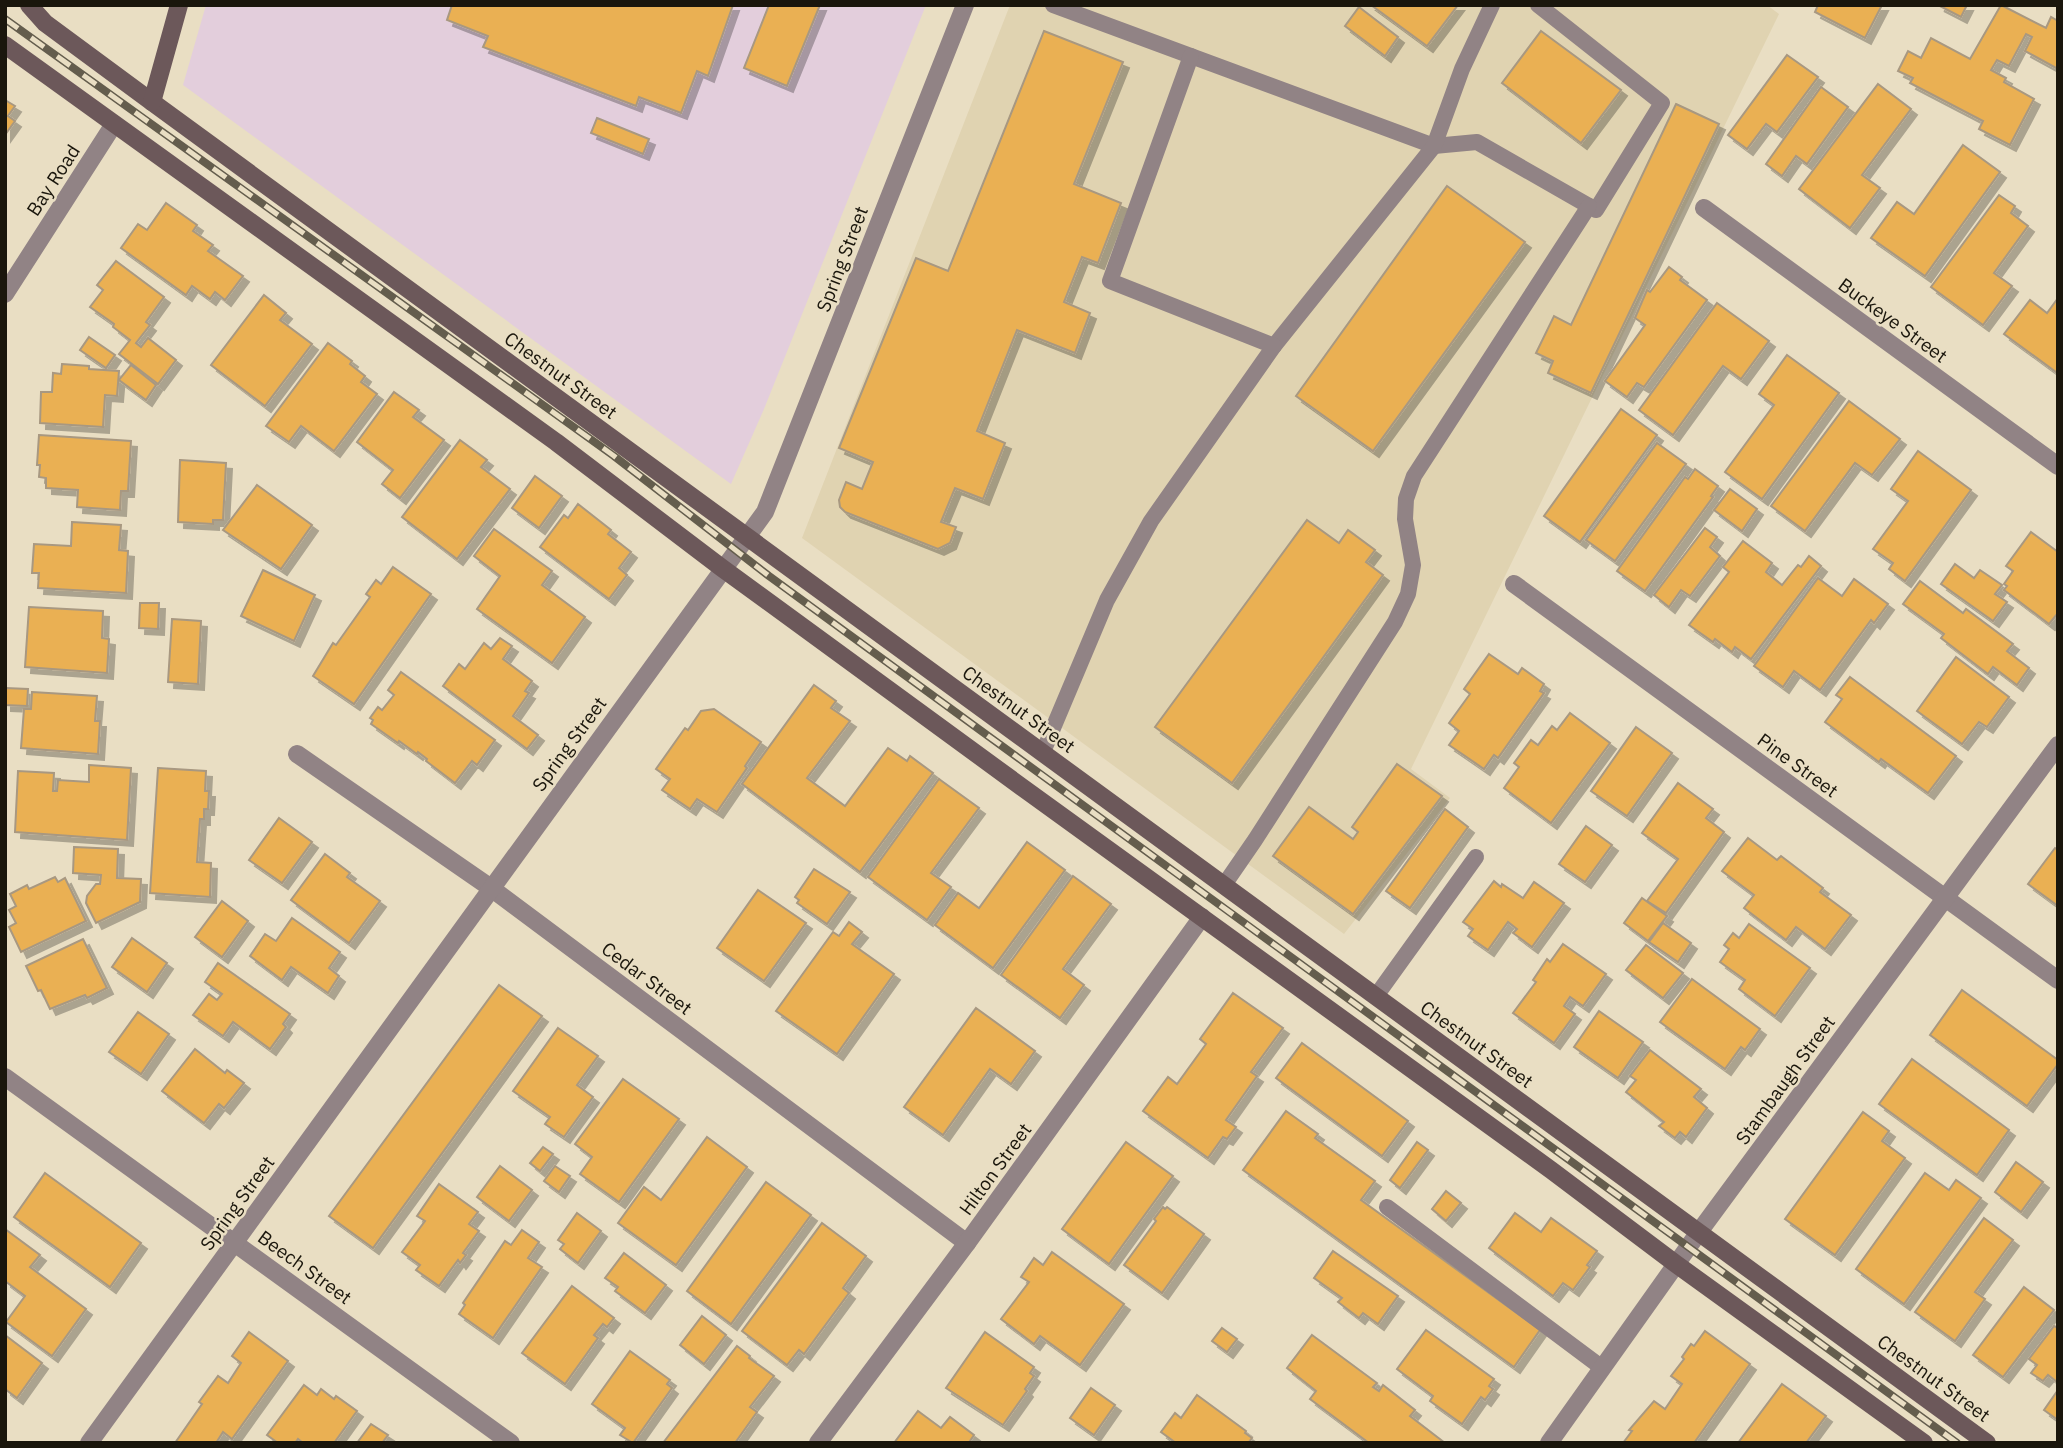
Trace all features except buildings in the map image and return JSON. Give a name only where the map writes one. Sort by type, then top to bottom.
[{"type":"street","name":"Chestnut Street","points":[[29,5],[45,23],[152,102],[1987,1443]]},
{"type":"street","points":[[152,102],[179,5]]},
{"type":"street","name":"Spring Street","points":[[89,1443],[765,512],[965,5]]},
{"type":"street","points":[[5,45],[556,442],[722,568],[1924,1443]]},
{"type":"street","name":"Bay Road","points":[[5,294],[114,124]]},
{"type":"street","name":"Buckeye Street","points":[[1704,208],[2058,466]]},
{"type":"street","name":"Pine Street","points":[[1514,584],[2058,980]]},
{"type":"street","name":"Stambaugh Street","points":[[1549,1443],[1699,1232],[2058,745]]},
{"type":"street","name":"Cedar Street","points":[[297,754],[491,888],[967,1243]]},
{"type":"street","name":"Hilton Street","points":[[818,1443],[967,1243],[1202,917]]},
{"type":"street","name":"Beech Street","points":[[5,1077],[511,1443]]},
{"type":"lane","points":[[1054,5],[1434,146],[1477,142],[1596,211],[1662,103],[1538,5]]},
{"type":"lane","points":[[1043,752],[1107,600],[1151,521],[1274,346],[1434,146],[1462,69],[1493,5]]},
{"type":"lane","points":[[1191,56],[1111,281],[1274,346]]},
{"type":"lane","points":[[1224,885],[1395,622],[1408,594],[1413,565],[1405,519],[1406,499],[1414,476],[1588,206]]},
{"type":"lane","points":[[1376,996],[1476,857]]},
{"type":"lane","points":[[1387,1207],[1601,1367]]},
{"type":"shaded area","points":[[206,5],[926,5],[764,409],[731,484],[183,85]]},
{"type":"shaded area","points":[[1010,5],[1767,5],[1779,14],[1411,769],[1450,798],[1344,934],[802,538]]},
{"type":"railway","points":[[5,19],[614,456],[769,576],[1957,1443]]}]
